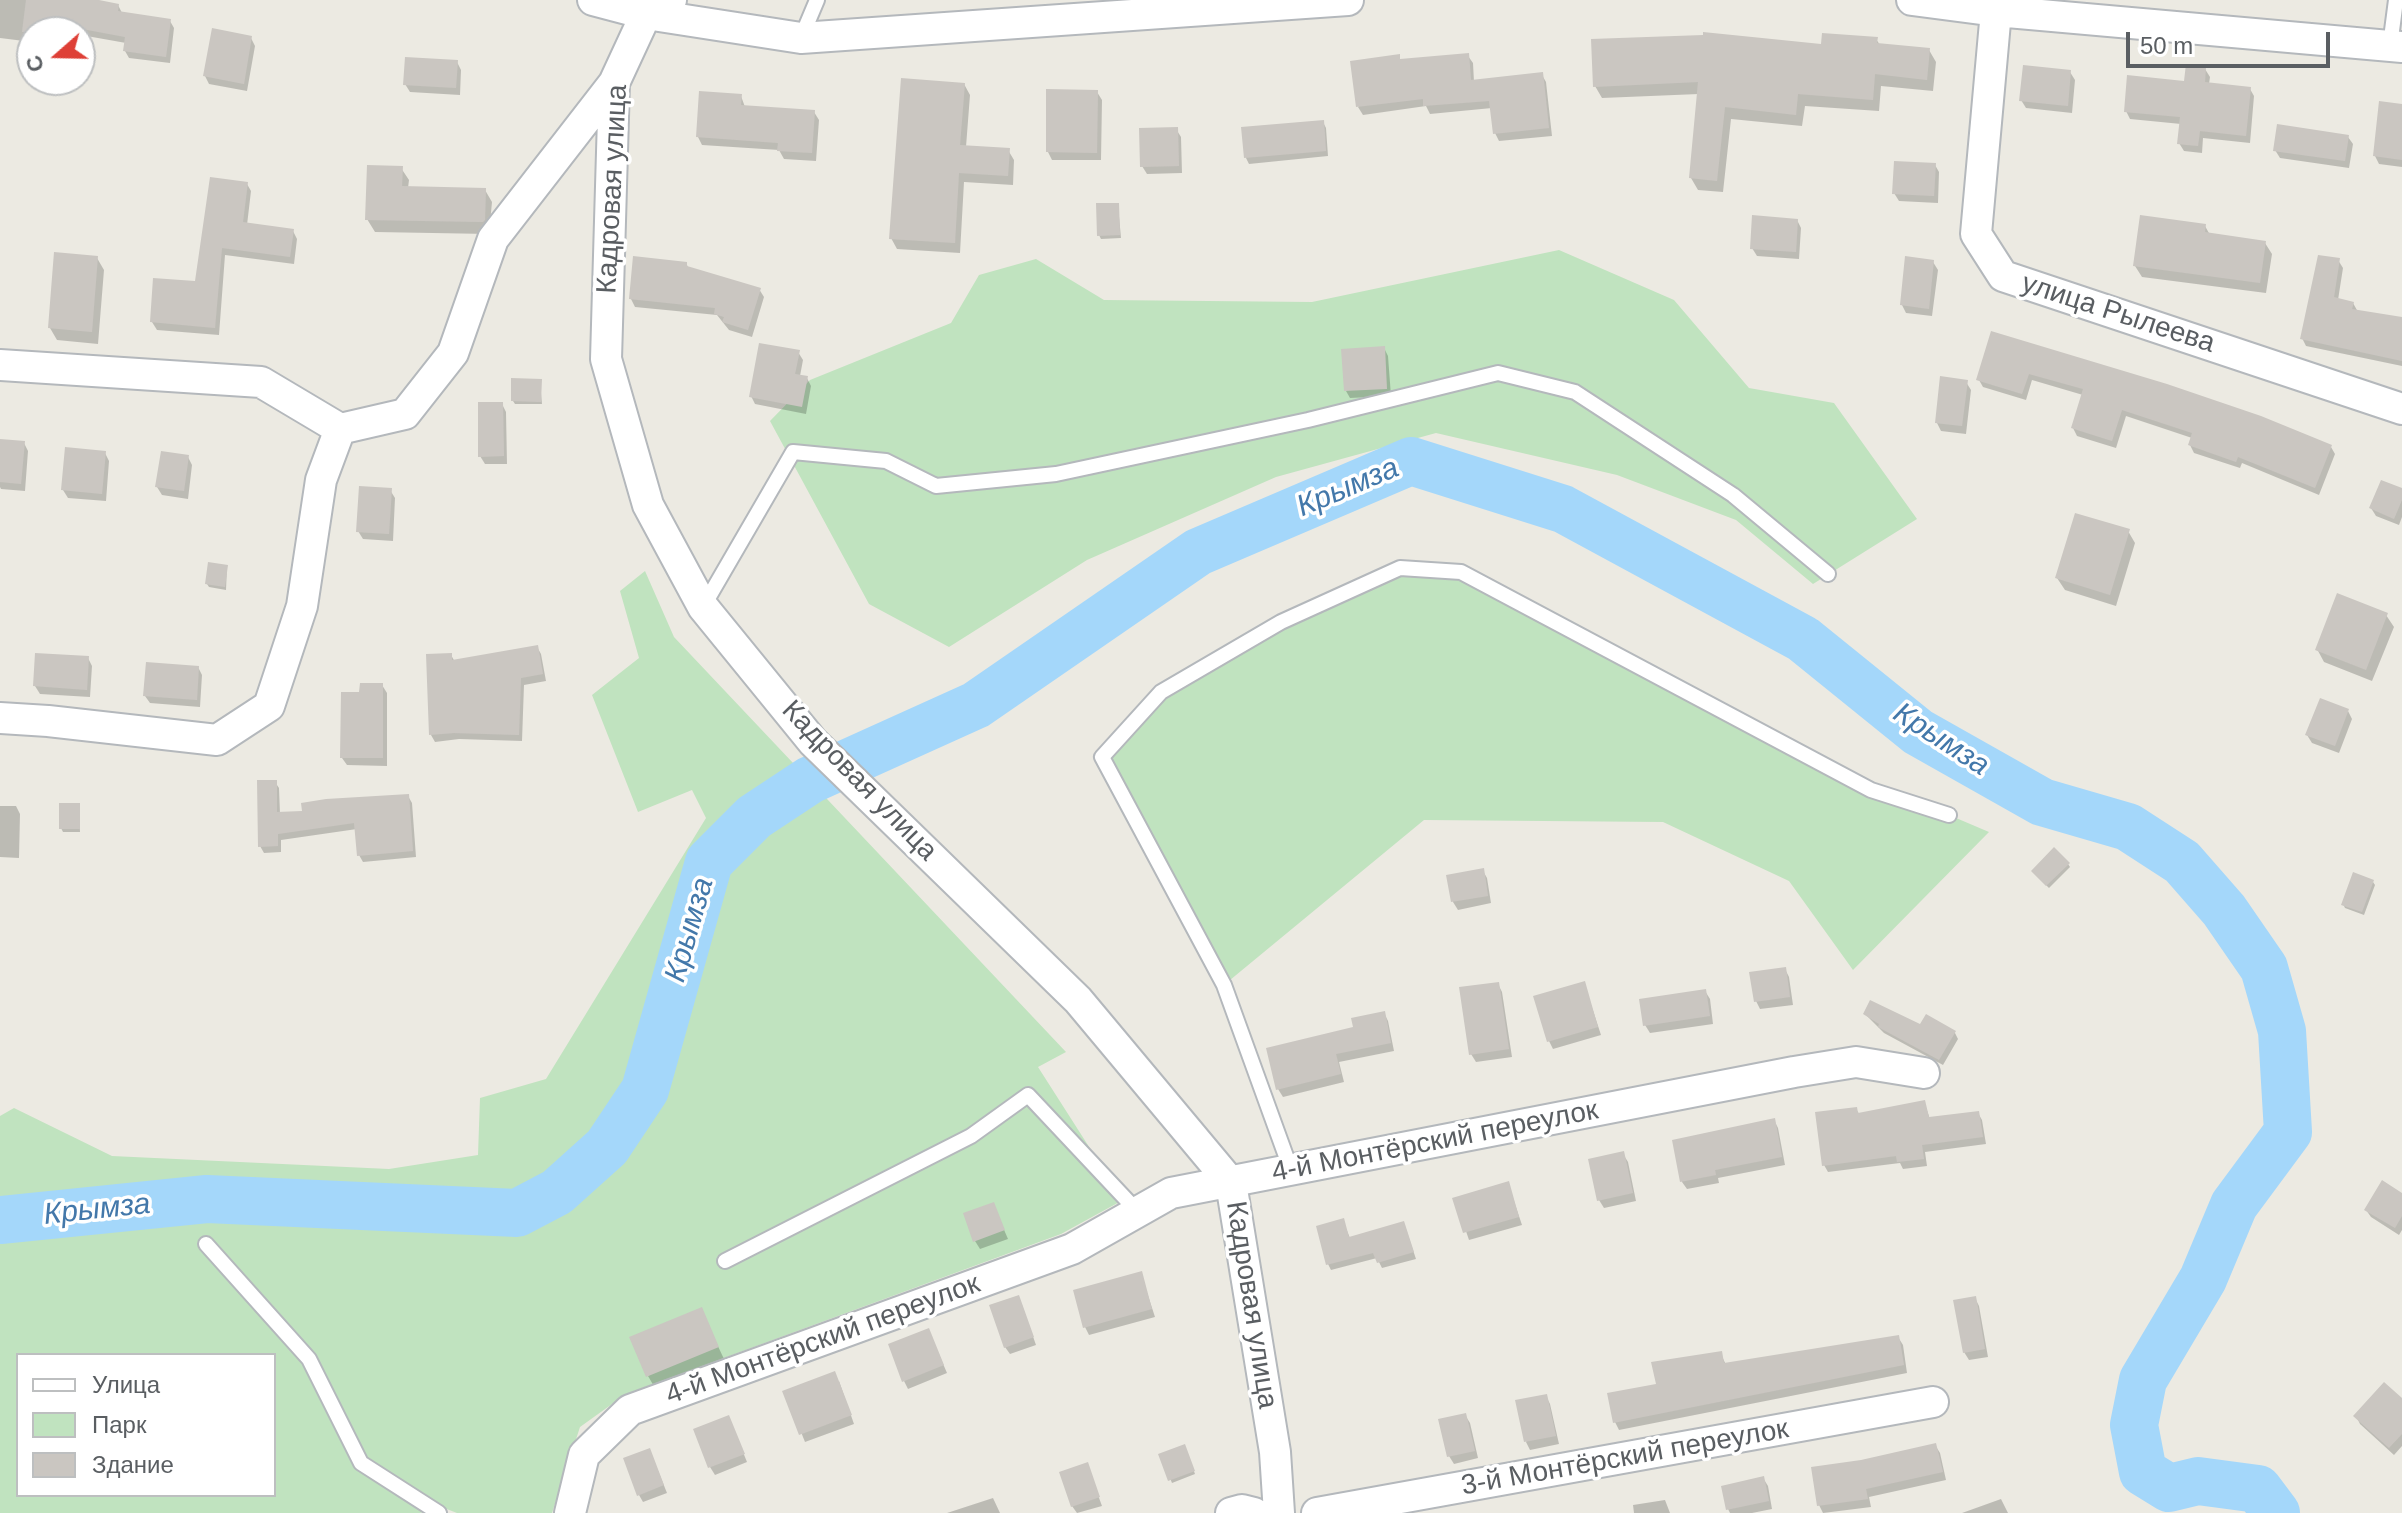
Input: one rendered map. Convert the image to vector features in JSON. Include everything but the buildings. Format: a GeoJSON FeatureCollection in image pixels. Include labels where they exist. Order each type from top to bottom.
{"type":"FeatureCollection","features":[{"type":"Feature","properties":{"kind":"street"},"geometry":{"type":"LineString","coordinates":[[593,0],[658,7],[801,38],[1348,0]]}},
{"type":"Feature","properties":{"kind":"street"},"geometry":{"type":"LineString","coordinates":[[1920,0],[1996,11],[2396,46]]}},
{"type":"Feature","properties":{"kind":"street","name":"Кадровая улица"},"geometry":{"type":"LineString","coordinates":[[658,7],[614,83],[606,359],[648,505],[703,607],[813,742],[1078,1000],[1231,1183],[1275,1452],[1279,1513]]}},
{"type":"Feature","properties":{"kind":"street","name":"улица Рылеева"},"geometry":{"type":"LineString","coordinates":[[1996,11],[1976,234],[2003,276],[2402,409]]}},
{"type":"Feature","properties":{"kind":"street"},"geometry":{"type":"LineString","coordinates":[[0,365],[261,382],[340,429],[405,414],[453,353],[493,239],[614,83]]}},
{"type":"Feature","properties":{"kind":"street"},"geometry":{"type":"LineString","coordinates":[[0,718],[217,740],[269,706],[302,606],[321,480],[340,429]]}},
{"type":"Feature","properties":{"kind":"street","name":"4-й Монтёрский переулок"},"geometry":{"type":"LineString","coordinates":[[570,1513],[584,1455],[630,1410],[1072,1249],[1171,1193],[1856,1062],[1924,1073]]}},
{"type":"Feature","properties":{"kind":"street","name":"3-й Монтёрский переулок"},"geometry":{"type":"LineString","coordinates":[[1317,1513],[1933,1402]]}},
{"type":"Feature","properties":{"kind":"street"},"geometry":{"type":"LineString","coordinates":[[1231,1513],[1242,1510],[1254,1513]]}},
{"type":"Feature","properties":{"kind":"lane"},"geometry":{"type":"LineString","coordinates":[[801,38],[817,0]]}},
{"type":"Feature","properties":{"kind":"lane"},"geometry":{"type":"LineString","coordinates":[[2396,0],[2396,46]]}},
{"type":"Feature","properties":{"kind":"lane"},"geometry":{"type":"LineString","coordinates":[[703,607],[793,452],[886,461],[936,486],[1056,474],[1308,420],[1498,373],[1575,392],[1733,495],[1828,574]]}},
{"type":"Feature","properties":{"kind":"lane"},"geometry":{"type":"LineString","coordinates":[[1291,1170],[1224,985],[1102,757],[1161,692],[1281,622],[1400,568],[1461,572],[1871,790],[1949,815]]}},
{"type":"Feature","properties":{"kind":"lane"},"geometry":{"type":"LineString","coordinates":[[725,1261],[971,1136],[1028,1095],[1138,1212]]}},
{"type":"Feature","properties":{"kind":"lane"},"geometry":{"type":"LineString","coordinates":[[206,1244],[309,1359],[361,1463],[439,1513]]}},
{"type":"Feature","properties":{"kind":"green space"},"geometry":{"type":"Polygon","coordinates":[[[1559,250],[1674,300],[1749,388],[1834,403],[1917,519],[1813,584],[1736,520],[1617,475],[1436,433],[1276,477],[1087,560],[949,647],[869,604],[770,421],[810,380],[951,323],[979,275],[1036,259],[1104,300],[1312,302],[1559,250]]]}},
{"type":"Feature","properties":{"kind":"green space"},"geometry":{"type":"Polygon","coordinates":[[[1400,568],[1461,572],[1871,790],[1949,815],[1989,832],[1853,970],[1789,881],[1663,822],[1424,820],[1224,985],[1102,757],[1161,692],[1400,568]]]}},
{"type":"Feature","properties":{"kind":"green space"},"geometry":{"type":"Polygon","coordinates":[[[645,571],[674,637],[1066,1052],[1038,1067],[1123,1200],[1061,1234],[626,1394],[580,1427],[552,1513],[457,1513],[439,1506],[420,1513],[0,1513],[0,1116],[14,1108],[112,1156],[389,1169],[478,1155],[480,1098],[546,1079],[706,818],[692,790],[638,812],[592,695],[639,658],[620,591],[645,571]]]}},
{"type":"Feature","properties":{"kind":"waterway","name":"Крымза"},"geometry":{"type":"LineString","coordinates":[[0,1220],[207,1199],[517,1213],[557,1192],[607,1147],[645,1090],[709,862],[754,817],[810,780],[976,705],[1198,552],[1411,461],[1563,509],[1803,639],[1918,732],[2042,802],[2128,827],[2182,862],[2224,910],[2264,968],[2282,1031],[2288,1132],[2234,1205],[2203,1279],[2143,1380],[2134,1425],[2143,1472],[2169,1488],[2198,1481],[2258,1489],[2276,1513]]}}]}
